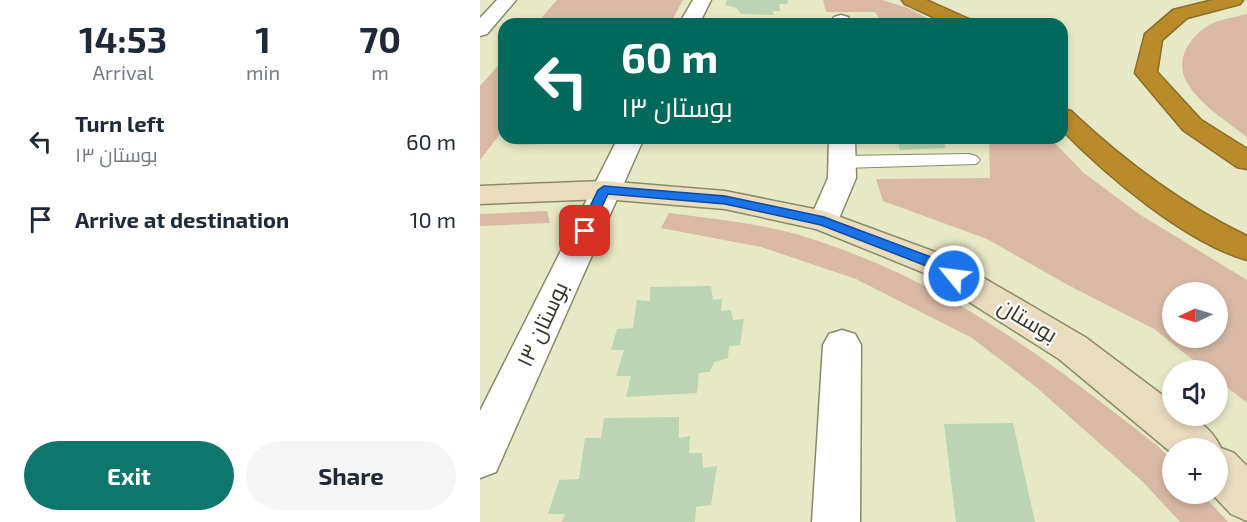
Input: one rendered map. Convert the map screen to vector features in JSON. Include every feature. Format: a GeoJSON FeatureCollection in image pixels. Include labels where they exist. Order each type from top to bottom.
{"type":"FeatureCollection","features":[{"type":"Feature","properties":{"kind":"highway"},"geometry":{"type":"LineString","coordinates":[[911,0],[951,18]]}},
{"type":"Feature","properties":{"kind":"highway"},"geometry":{"type":"LineString","coordinates":[[1234,0],[1180,14],[1152,38],[1146,73],[1192,125],[1247,161]]}},
{"type":"Feature","properties":{"kind":"highway"},"geometry":{"type":"LineString","coordinates":[[1068,122],[1098,153],[1126,175],[1165,202],[1247,249]]}},
{"type":"Feature","properties":{"kind":"street"},"geometry":{"type":"LineString","coordinates":[[480,30],[507,0]]}},
{"type":"Feature","properties":{"kind":"street"},"geometry":{"type":"LineString","coordinates":[[692,18],[702,0]]}},
{"type":"Feature","properties":{"kind":"street","name":"بوستان ۱۳"},"geometry":{"type":"LineString","coordinates":[[480,457],[604,190],[628,144]]}},
{"type":"Feature","properties":{"kind":"street"},"geometry":{"type":"LineString","coordinates":[[824,221],[842,178],[842,150]]}},
{"type":"Feature","properties":{"kind":"street","name":"بوستان"},"geometry":{"type":"LineString","coordinates":[[480,195],[604,190],[725,200],[824,221],[934,264],[1072,348],[1186,438]]}},
{"type":"Feature","properties":{"kind":"street"},"geometry":{"type":"LineString","coordinates":[[836,522],[842,345]]}},
{"type":"Feature","properties":{"kind":"street"},"geometry":{"type":"LineString","coordinates":[[1228,478],[1247,498]]}},
{"type":"Feature","properties":{"kind":"lane"},"geometry":{"type":"LineString","coordinates":[[842,150],[969,160]]}},
{"type":"Feature","properties":{"kind":"shaded area"},"geometry":{"type":"Polygon","coordinates":[[[557,0],[683,0],[673,18],[541,18],[557,0]]]}},
{"type":"Feature","properties":{"kind":"shaded area"},"geometry":{"type":"Polygon","coordinates":[[[823,0],[882,0],[908,8],[927,18],[879,18],[875,12],[826,12],[823,0]]]}},
{"type":"Feature","properties":{"kind":"shaded area"},"geometry":{"type":"Polygon","coordinates":[[[1247,14],[1247,137],[1213,112],[1198,97],[1186,81],[1182,64],[1187,48],[1204,28],[1219,21],[1247,14]]]}},
{"type":"Feature","properties":{"kind":"shaded area"},"geometry":{"type":"Polygon","coordinates":[[[498,66],[498,137],[480,160],[480,86],[498,66]]]}},
{"type":"Feature","properties":{"kind":"shaded area"},"geometry":{"type":"Polygon","coordinates":[[[989,144],[1056,144],[1084,173],[1139,214],[1247,280],[1247,403],[1228,388],[1228,360],[1193,360],[1178,348],[1228,348],[1228,282],[1162,282],[1162,335],[987,239],[883,201],[876,179],[990,178],[989,144]]]}},
{"type":"Feature","properties":{"kind":"shaded area"},"geometry":{"type":"Polygon","coordinates":[[[547,211],[550,223],[480,226],[480,214],[547,211]]]}},
{"type":"Feature","properties":{"kind":"shaded area"},"geometry":{"type":"Polygon","coordinates":[[[669,213],[792,233],[859,256],[951,300],[1035,354],[1159,447],[1162,450],[1162,503],[1143,482],[1036,387],[972,338],[856,279],[761,247],[661,228],[669,213]]]}},
{"type":"Feature","properties":{"kind":"shaded area"},"geometry":{"type":"Polygon","coordinates":[[[1163,504],[1211,504],[1228,522],[1180,522],[1163,504]]]}},
{"type":"Feature","properties":{"kind":"building"},"geometry":{"type":"Polygon","coordinates":[[[727,0],[788,0],[787,4],[779,4],[780,11],[773,11],[774,15],[741,14],[736,8],[725,5],[727,0]]]}},
{"type":"Feature","properties":{"kind":"building"},"geometry":{"type":"Polygon","coordinates":[[[899,144],[944,144],[946,148],[900,150],[899,144]]]}},
{"type":"Feature","properties":{"kind":"building"},"geometry":{"type":"Polygon","coordinates":[[[711,286],[713,300],[722,299],[721,311],[731,310],[733,320],[744,319],[740,345],[729,346],[728,358],[714,362],[710,372],[699,373],[697,393],[626,397],[631,376],[616,376],[624,350],[611,350],[617,329],[633,328],[637,300],[650,301],[650,287],[711,286]]]}},
{"type":"Feature","properties":{"kind":"building"},"geometry":{"type":"Polygon","coordinates":[[[679,417],[679,438],[690,436],[689,453],[702,453],[703,468],[717,466],[711,505],[696,507],[695,522],[562,522],[565,514],[548,514],[559,480],[579,479],[585,438],[601,438],[604,418],[679,417]]]}},
{"type":"Feature","properties":{"kind":"building"},"geometry":{"type":"Polygon","coordinates":[[[1013,423],[1035,522],[956,522],[944,424],[1013,423]]]}},
{"type":"Feature","properties":{"kind":"route"},"geometry":{"type":"LineString","coordinates":[[585,231],[604,190],[725,200],[824,221],[934,264],[954,276]]}}]}
